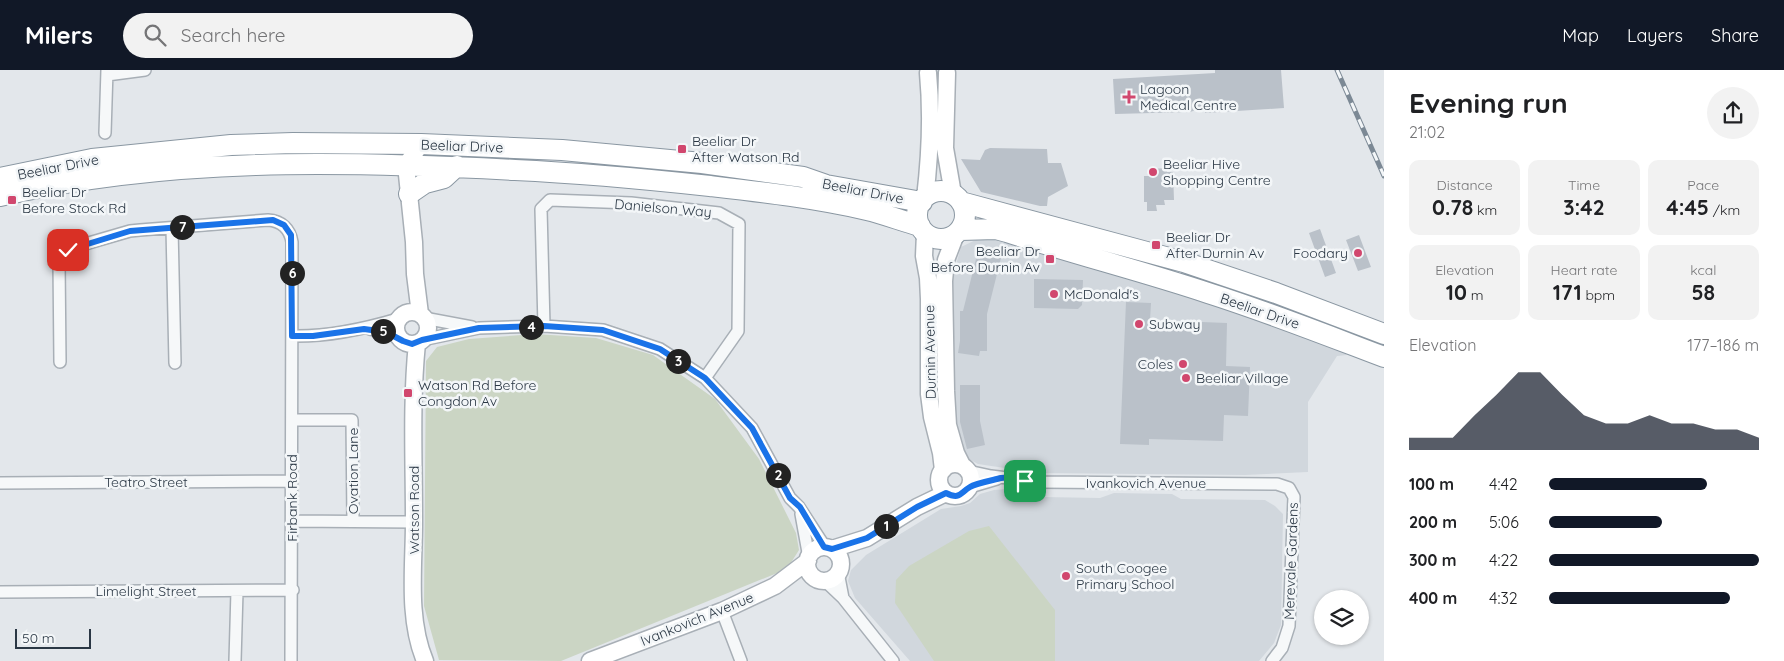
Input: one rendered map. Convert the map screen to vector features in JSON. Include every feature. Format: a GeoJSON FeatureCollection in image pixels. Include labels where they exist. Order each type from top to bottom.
{"type":"FeatureCollection","features":[{"type":"Feature","properties":{"kind":"highway","name":"Beeliar Drive"},"geometry":{"type":"LineString","coordinates":[[0,178],[92,160],[193,148],[273,143],[421,144],[562,150],[702,162],[803,177],[826,185],[923,200]]}},
{"type":"Feature","properties":{"kind":"highway","name":"Beeliar Drive"},"geometry":{"type":"LineString","coordinates":[[0,196],[95,177],[190,169],[277,165],[457,166],[619,176],[776,194],[869,210],[923,230]]}},
{"type":"Feature","properties":{"kind":"highway"},"geometry":{"type":"LineString","coordinates":[[409,194],[425,183],[444,178],[457,166]]}},
{"type":"Feature","properties":{"kind":"highway"},"geometry":{"type":"LineString","coordinates":[[938,192],[957,198],[965,213],[963,225],[958,232],[950,237],[940,239],[923,230],[917,214],[923,200],[938,192]]}},
{"type":"Feature","properties":{"kind":"highway","name":"Beeliar Drive"},"geometry":{"type":"LineString","coordinates":[[957,198],[1184,262],[1276,293],[1384,334]]}},
{"type":"Feature","properties":{"kind":"highway","name":"Beeliar Drive"},"geometry":{"type":"LineString","coordinates":[[958,232],[996,229],[1007,232],[1273,314],[1384,357]]}},
{"type":"Feature","properties":{"kind":"street"},"geometry":{"type":"LineString","coordinates":[[106,133],[106,73],[145,70]]}},
{"type":"Feature","properties":{"kind":"street"},"geometry":{"type":"LineString","coordinates":[[923,200],[929,164],[931,124],[926,71],[937,76],[949,72],[945,148],[947,164],[957,198]]}},
{"type":"Feature","properties":{"kind":"street"},"geometry":{"type":"LineString","coordinates":[[386,144],[406,165],[414,242],[412,316],[395,329],[410,341]]}},
{"type":"Feature","properties":{"kind":"street"},"geometry":{"type":"LineString","coordinates":[[406,165],[421,144]]}},
{"type":"Feature","properties":{"kind":"street","name":"Danielson Way"},"geometry":{"type":"LineString","coordinates":[[544,326],[541,209],[550,200],[631,204],[719,213],[739,224],[738,331],[705,378]]}},
{"type":"Feature","properties":{"kind":"street","name":"Firbank Road"},"geometry":{"type":"LineString","coordinates":[[60,362],[58,272],[61,256],[68,250],[130,231],[268,220],[284,225],[291,235],[292,242],[293,590],[291,661]]}},
{"type":"Feature","properties":{"kind":"street"},"geometry":{"type":"LineString","coordinates":[[172,228],[175,363]]}},
{"type":"Feature","properties":{"kind":"street","name":"Durnin Avenue"},"geometry":{"type":"LineString","coordinates":[[923,230],[929,299],[929,394],[932,417],[941,453],[943,481]]}},
{"type":"Feature","properties":{"kind":"street","name":"Durnin Avenue"},"geometry":{"type":"LineString","coordinates":[[958,232],[946,260],[944,280],[946,391],[948,425],[956,453],[965,468]]}},
{"type":"Feature","properties":{"kind":"street"},"geometry":{"type":"LineString","coordinates":[[410,341],[425,337],[428,327],[412,316]]}},
{"type":"Feature","properties":{"kind":"street"},"geometry":{"type":"LineString","coordinates":[[292,336],[313,336],[364,329],[412,316],[479,328]]}},
{"type":"Feature","properties":{"kind":"street"},"geometry":{"type":"LineString","coordinates":[[364,329],[386,332],[410,341],[479,328],[544,326],[603,330],[660,349],[705,378],[752,428],[790,498],[800,507],[828,548],[839,556],[843,598]]}},
{"type":"Feature","properties":{"kind":"street","name":"Watson Road"},"geometry":{"type":"LineString","coordinates":[[410,341],[414,373],[414,609],[420,656]]}},
{"type":"Feature","properties":{"kind":"street","name":"Ovation Lane"},"geometry":{"type":"LineString","coordinates":[[292,420],[352,420],[353,522]]}},
{"type":"Feature","properties":{"kind":"street"},"geometry":{"type":"LineString","coordinates":[[821,580],[830,580],[867,538],[917,507],[943,481],[951,465],[965,468],[971,479],[970,487],[963,494],[954,496],[943,481]]}},
{"type":"Feature","properties":{"kind":"street","name":"Ivankovich Avenue"},"geometry":{"type":"LineString","coordinates":[[965,468],[1004,478],[1041,482],[1278,484],[1289,488]]}},
{"type":"Feature","properties":{"kind":"street","name":"Ivankovich Avenue"},"geometry":{"type":"LineString","coordinates":[[970,487],[1004,478]]}},
{"type":"Feature","properties":{"kind":"street","name":"Teatro Street"},"geometry":{"type":"LineString","coordinates":[[0,483],[292,481]]}},
{"type":"Feature","properties":{"kind":"street","name":"Merevale Gardens"},"geometry":{"type":"LineString","coordinates":[[1272,661],[1282,648],[1289,626],[1294,497],[1289,488]]}},
{"type":"Feature","properties":{"kind":"street"},"geometry":{"type":"LineString","coordinates":[[800,507],[809,572],[843,598],[893,661]]}},
{"type":"Feature","properties":{"kind":"street"},"geometry":{"type":"LineString","coordinates":[[292,521],[414,522]]}},
{"type":"Feature","properties":{"kind":"street"},"geometry":{"type":"LineString","coordinates":[[808,559],[815,550],[867,538]]}},
{"type":"Feature","properties":{"kind":"street","name":"Ivankovich Avenue"},"geometry":{"type":"LineString","coordinates":[[590,661],[722,611],[774,586],[808,559]]}},
{"type":"Feature","properties":{"kind":"street","name":"Ivankovich Avenue"},"geometry":{"type":"LineString","coordinates":[[774,586],[821,580]]}},
{"type":"Feature","properties":{"kind":"street"},"geometry":{"type":"LineString","coordinates":[[235,661],[237,590]]}},
{"type":"Feature","properties":{"kind":"street","name":"Limelight Street"},"geometry":{"type":"LineString","coordinates":[[0,592],[293,590]]}},
{"type":"Feature","properties":{"kind":"street"},"geometry":{"type":"LineString","coordinates":[[722,611],[741,661]]}},
{"type":"Feature","properties":{"kind":"shaded area"},"geometry":{"type":"Polygon","coordinates":[[[982,237],[996,238],[1039,253],[1086,266],[1094,264],[1335,345],[1347,355],[1337,356],[1308,402],[1308,472],[1245,475],[1037,473],[978,464],[965,457],[957,436],[951,389],[952,279],[961,247],[982,237]]]}},
{"type":"Feature","properties":{"kind":"shaded area","name":"South Coogee Primary School"},"geometry":{"type":"Polygon","coordinates":[[[1006,489],[1043,497],[1100,498],[1114,493],[1172,494],[1181,499],[1265,500],[1283,514],[1281,625],[1274,643],[1259,661],[910,661],[855,598],[848,581],[851,570],[866,555],[941,509],[961,506],[970,503],[980,494],[1006,489]]]}},
{"type":"Feature","properties":{"kind":"green space"},"geometry":{"type":"Polygon","coordinates":[[[535,334],[596,338],[653,355],[715,399],[759,459],[796,533],[799,550],[787,569],[561,661],[439,660],[424,606],[426,361],[437,347],[469,339],[535,334]]]}},
{"type":"Feature","properties":{"kind":"green space"},"geometry":{"type":"Polygon","coordinates":[[[989,526],[1055,610],[1055,661],[934,661],[895,603],[896,580],[909,566],[969,531],[989,526]]]}},
{"type":"Feature","properties":{"kind":"building"},"geometry":{"type":"Polygon","coordinates":[[[1215,70],[1281,70],[1284,108],[1205,113],[1205,107],[1190,112],[1115,114],[1113,79],[1215,73],[1215,70]]]}},
{"type":"Feature","properties":{"kind":"building"},"geometry":{"type":"Polygon","coordinates":[[[990,148],[1047,149],[1048,163],[1061,163],[1068,186],[1048,197],[1047,206],[981,192],[961,159],[980,160],[985,150],[990,148]]]}},
{"type":"Feature","properties":{"kind":"building"},"geometry":{"type":"Polygon","coordinates":[[[1167,168],[1167,172],[1173,172],[1174,200],[1164,200],[1165,205],[1156,205],[1157,211],[1147,211],[1147,202],[1144,202],[1144,176],[1152,176],[1152,169],[1167,168]]]}},
{"type":"Feature","properties":{"kind":"building"},"geometry":{"type":"Polygon","coordinates":[[[1320,229],[1336,273],[1325,277],[1309,233],[1320,229]]]}},
{"type":"Feature","properties":{"kind":"building"},"geometry":{"type":"Polygon","coordinates":[[[1359,235],[1371,267],[1358,271],[1346,240],[1359,235]]]}},
{"type":"Feature","properties":{"kind":"building"},"geometry":{"type":"Polygon","coordinates":[[[990,252],[1002,254],[987,314],[987,351],[980,351],[979,356],[958,353],[960,311],[963,311],[976,259],[980,259],[981,253],[990,255],[990,252]]]}},
{"type":"Feature","properties":{"kind":"building"},"geometry":{"type":"Polygon","coordinates":[[[1034,279],[1083,280],[1082,305],[1078,309],[1034,308],[1034,279]]]}},
{"type":"Feature","properties":{"kind":"building","name":"Beeliar Village"},"geometry":{"type":"Polygon","coordinates":[[[1126,302],[1151,303],[1150,320],[1227,323],[1226,366],[1250,367],[1248,416],[1224,415],[1223,441],[1149,439],[1149,445],[1120,444],[1126,302]]]}},
{"type":"Feature","properties":{"kind":"building"},"geometry":{"type":"Polygon","coordinates":[[[960,385],[980,385],[980,421],[985,445],[967,449],[960,422],[960,385]]]}},
{"type":"Feature","properties":{"kind":"railway"},"geometry":{"type":"LineString","coordinates":[[1337,70],[1384,176]]}},
{"type":"Feature","properties":{"kind":"place","name":"Lagoon Medical Centre"},"geometry":{"type":"Point","coordinates":[1129,97]}},
{"type":"Feature","properties":{"kind":"place","name":"Beeliar Dr After Watson Rd"},"geometry":{"type":"Point","coordinates":[682,149]}},
{"type":"Feature","properties":{"kind":"place","name":"Beeliar Hive Shopping Centre"},"geometry":{"type":"Point","coordinates":[1153,172]}},
{"type":"Feature","properties":{"kind":"place","name":"Beeliar Dr Before Stock Rd"},"geometry":{"type":"Point","coordinates":[12,200]}},
{"type":"Feature","properties":{"kind":"place","name":"Beeliar Dr After Durnin Av"},"geometry":{"type":"Point","coordinates":[1156,245]}},
{"type":"Feature","properties":{"kind":"place","name":"Foodary"},"geometry":{"type":"Point","coordinates":[1358,253]}},
{"type":"Feature","properties":{"kind":"place","name":"Beeliar Dr Before Durnin Av"},"geometry":{"type":"Point","coordinates":[1050,259]}},
{"type":"Feature","properties":{"kind":"place","name":"McDonald's"},"geometry":{"type":"Point","coordinates":[1054,294]}},
{"type":"Feature","properties":{"kind":"place","name":"Subway"},"geometry":{"type":"Point","coordinates":[1139,324]}},
{"type":"Feature","properties":{"kind":"place","name":"Coles"},"geometry":{"type":"Point","coordinates":[1183,364]}},
{"type":"Feature","properties":{"kind":"place","name":"Beeliar Village"},"geometry":{"type":"Point","coordinates":[1186,378]}},
{"type":"Feature","properties":{"kind":"place","name":"Watson Rd Before Congdon Av"},"geometry":{"type":"Point","coordinates":[408,393]}},
{"type":"Feature","properties":{"kind":"place","name":"South Coogee Primary School"},"geometry":{"type":"Point","coordinates":[1066,576]}},
{"type":"Feature","properties":{"kind":"route"},"geometry":{"type":"LineString","coordinates":[[68,250],[130,231],[273,220],[284,225],[291,235],[292,336],[313,336],[364,329],[386,332],[412,344],[422,340],[479,328],[544,326],[603,330],[660,349],[705,378],[752,428],[790,498],[800,507],[824,547],[832,549],[867,538],[917,507],[946,493],[954,496],[963,494],[970,487],[1004,478],[1025,481]]}}]}
